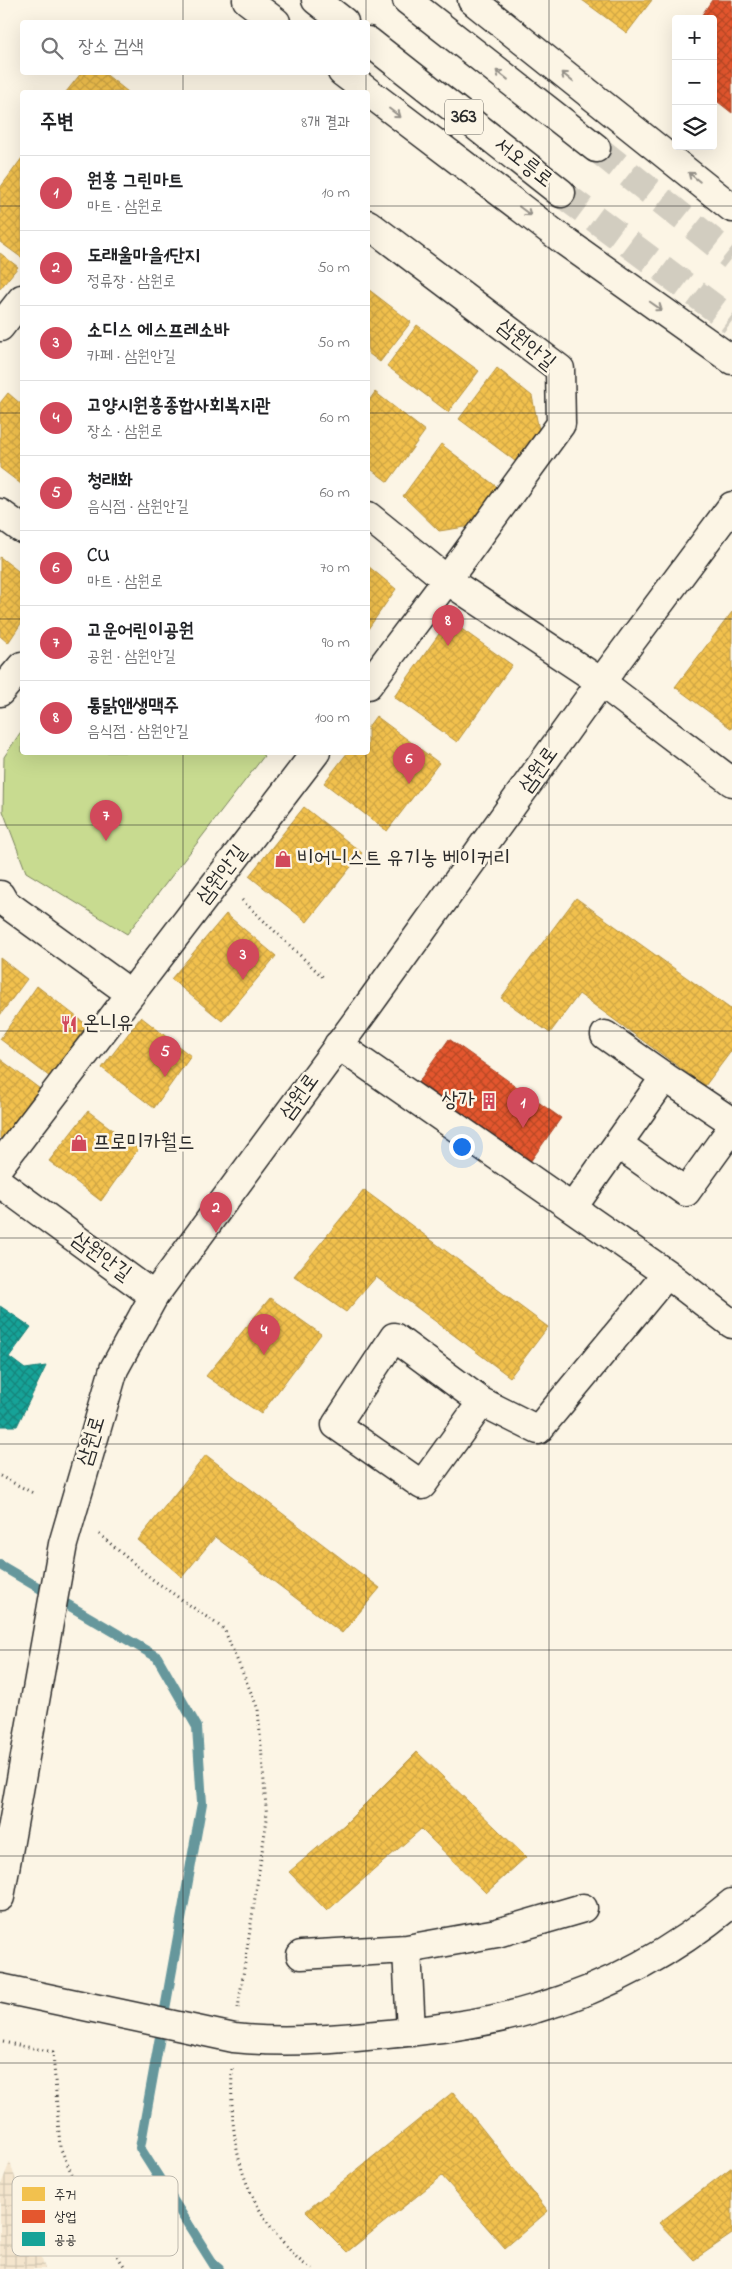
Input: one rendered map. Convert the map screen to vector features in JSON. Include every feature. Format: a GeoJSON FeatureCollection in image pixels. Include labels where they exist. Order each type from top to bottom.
{"type":"FeatureCollection","features":[{"type":"Feature","properties":{"kind":"main road"},"geometry":{"type":"LineString","coordinates":[[247,0],[273,20]]}},
{"type":"Feature","properties":{"kind":"main road"},"geometry":{"type":"LineString","coordinates":[[316,0],[341,20]]}},
{"type":"Feature","properties":{"kind":"main road","name":"363"},"geometry":{"type":"LineString","coordinates":[[407,0],[596,148]]}},
{"type":"Feature","properties":{"kind":"main road"},"geometry":{"type":"LineString","coordinates":[[472,0],[732,208]]}},
{"type":"Feature","properties":{"kind":"main road","name":"서오릉로"},"geometry":{"type":"LineString","coordinates":[[370,43],[561,193]]}},
{"type":"Feature","properties":{"kind":"main road"},"geometry":{"type":"LineString","coordinates":[[346,75],[366,90]]}},
{"type":"Feature","properties":{"kind":"main road"},"geometry":{"type":"LineString","coordinates":[[370,93],[563,240],[732,360]]}},
{"type":"Feature","properties":{"kind":"main road","name":"삼원안길"},"geometry":{"type":"LineString","coordinates":[[370,226],[560,368],[561,424],[370,682]]}},
{"type":"Feature","properties":{"kind":"main road"},"geometry":{"type":"LineString","coordinates":[[0,327],[20,302]]}},
{"type":"Feature","properties":{"kind":"main road","name":"삼원로"},"geometry":{"type":"LineString","coordinates":[[0,1896],[63,1544],[114,1369],[154,1296],[373,999],[601,682],[732,506]]}},
{"type":"Feature","properties":{"kind":"main road"},"geometry":{"type":"LineString","coordinates":[[0,513],[20,528]]}},
{"type":"Feature","properties":{"kind":"main road"},"geometry":{"type":"LineString","coordinates":[[370,518],[447,580],[601,682],[732,782]]}},
{"type":"Feature","properties":{"kind":"main road"},"geometry":{"type":"LineString","coordinates":[[0,692],[20,668]]}},
{"type":"Feature","properties":{"kind":"main road","name":"삼원안길"},"geometry":{"type":"LineString","coordinates":[[0,1165],[220,878],[312,755]]}},
{"type":"Feature","properties":{"kind":"main road"},"geometry":{"type":"LineString","coordinates":[[0,895],[4,902],[131,994]]}},
{"type":"Feature","properties":{"kind":"main road"},"geometry":{"type":"LineString","coordinates":[[605,1035],[732,1122]]}},
{"type":"Feature","properties":{"kind":"main road"},"geometry":{"type":"LineString","coordinates":[[338,1044],[668,1274],[727,1318],[732,1324]]}},
{"type":"Feature","properties":{"kind":"main road"},"geometry":{"type":"LineString","coordinates":[[573,1208],[665,1077]]}},
{"type":"Feature","properties":{"kind":"main road"},"geometry":{"type":"LineString","coordinates":[[618,1144],[686,1192],[732,1128]]}},
{"type":"Feature","properties":{"kind":"main road","name":"삼원안길"},"geometry":{"type":"LineString","coordinates":[[0,1183],[154,1296]]}},
{"type":"Feature","properties":{"kind":"main road"},"geometry":{"type":"LineString","coordinates":[[482,1402],[422,1485],[336,1425],[394,1337],[482,1402],[538,1430],[668,1274]]}},
{"type":"Feature","properties":{"kind":"main road"},"geometry":{"type":"LineString","coordinates":[[0,1988],[222,2035],[261,2041],[340,2039],[411,2032],[494,2019],[538,2008],[602,1984],[665,1952],[712,1920],[732,1903]]}},
{"type":"Feature","properties":{"kind":"main road"},"geometry":{"type":"LineString","coordinates":[[301,1955],[407,1949],[497,1933],[583,1908]]}},
{"type":"Feature","properties":{"kind":"main road"},"geometry":{"type":"LineString","coordinates":[[407,1949],[411,2032]]}},
{"type":"Feature","properties":{"kind":"path"},"geometry":{"type":"LineString","coordinates":[[220,878],[325,978]]}},
{"type":"Feature","properties":{"kind":"path"},"geometry":{"type":"LineString","coordinates":[[0,1476],[33,1493]]}},
{"type":"Feature","properties":{"kind":"path"},"geometry":{"type":"LineString","coordinates":[[99,1534],[152,1579],[224,1629],[258,1709],[267,1819],[222,2035],[235,2144],[246,2182],[264,2220],[302,2264],[312,2269]]}},
{"type":"Feature","properties":{"kind":"path"},"geometry":{"type":"LineString","coordinates":[[4,2042],[53,2052],[60,2147],[73,2176]]}},
{"type":"Feature","properties":{"kind":"path"},"geometry":{"type":"LineString","coordinates":[[117,2256],[126,2269]]}},
{"type":"Feature","properties":{"kind":"shaded area"},"geometry":{"type":"Polygon","coordinates":[[[10,2162],[15,2176],[12,2176],[12,2256],[41,2256],[45,2269],[0,2269],[0,2187],[10,2162]]]}},
{"type":"Feature","properties":{"kind":"green space"},"geometry":{"type":"Polygon","coordinates":[[[20,733],[20,755],[264,756],[127,934],[26,872],[3,811],[4,757],[20,733]]]}},
{"type":"Feature","properties":{"kind":"building: 주거"},"geometry":{"type":"Polygon","coordinates":[[[582,0],[652,0],[627,33],[582,0]]]}},
{"type":"Feature","properties":{"kind":"building: 주거"},"geometry":{"type":"Polygon","coordinates":[[[80,75],[107,75],[126,90],[68,90],[80,75]]]}},
{"type":"Feature","properties":{"kind":"building: 주거"},"geometry":{"type":"Polygon","coordinates":[[[20,161],[20,257],[0,242],[0,188],[20,161]]]}},
{"type":"Feature","properties":{"kind":"building: 주거"},"geometry":{"type":"Polygon","coordinates":[[[0,253],[18,267],[0,289],[0,253]]]}},
{"type":"Feature","properties":{"kind":"building: 주거"},"geometry":{"type":"Polygon","coordinates":[[[370,291],[411,322],[380,362],[370,354],[370,291]]]}},
{"type":"Feature","properties":{"kind":"building: 주거"},"geometry":{"type":"Polygon","coordinates":[[[417,325],[479,371],[448,412],[387,366],[417,325]]]}},
{"type":"Feature","properties":{"kind":"building: 주거"},"geometry":{"type":"Polygon","coordinates":[[[497,368],[532,396],[539,430],[515,461],[459,419],[497,368]]]}},
{"type":"Feature","properties":{"kind":"building: 주거"},"geometry":{"type":"Polygon","coordinates":[[[375,392],[425,431],[388,482],[370,468],[370,399],[375,392]]]}},
{"type":"Feature","properties":{"kind":"building: 주거"},"geometry":{"type":"Polygon","coordinates":[[[8,393],[20,403],[20,483],[0,468],[0,403],[8,393]]]}},
{"type":"Feature","properties":{"kind":"building: 주거"},"geometry":{"type":"Polygon","coordinates":[[[441,444],[501,490],[479,525],[439,531],[403,496],[441,444]]]}},
{"type":"Feature","properties":{"kind":"building: 주거"},"geometry":{"type":"Polygon","coordinates":[[[0,557],[20,572],[20,625],[8,643],[0,636],[0,557]]]}},
{"type":"Feature","properties":{"kind":"building: 주거"},"geometry":{"type":"Polygon","coordinates":[[[370,568],[396,589],[370,626],[370,568]]]}},
{"type":"Feature","properties":{"kind":"building: 주거"},"geometry":{"type":"Polygon","coordinates":[[[732,612],[732,729],[675,687],[732,612]]]}},
{"type":"Feature","properties":{"kind":"building: 주거"},"geometry":{"type":"Polygon","coordinates":[[[449,620],[512,665],[457,742],[394,697],[449,620]]]}},
{"type":"Feature","properties":{"kind":"building: 주거"},"geometry":{"type":"Polygon","coordinates":[[[376,716],[439,763],[387,831],[324,783],[346,755],[370,755],[370,724],[376,716]]]}},
{"type":"Feature","properties":{"kind":"building: 주거"},"geometry":{"type":"Polygon","coordinates":[[[304,807],[362,853],[307,922],[249,876],[304,807]]]}},
{"type":"Feature","properties":{"kind":"building: 주거"},"geometry":{"type":"Polygon","coordinates":[[[576,898],[732,1010],[732,1050],[705,1086],[579,994],[550,1033],[501,998],[576,898]]]}},
{"type":"Feature","properties":{"kind":"building: 주거"},"geometry":{"type":"Polygon","coordinates":[[[226,914],[276,956],[222,1021],[171,979],[226,914]]]}},
{"type":"Feature","properties":{"kind":"building: 주거"},"geometry":{"type":"Polygon","coordinates":[[[0,958],[27,979],[0,1015],[0,958]]]}},
{"type":"Feature","properties":{"kind":"building: 주거"},"geometry":{"type":"Polygon","coordinates":[[[37,986],[87,1025],[50,1077],[0,1039],[37,986]]]}},
{"type":"Feature","properties":{"kind":"building: 주거"},"geometry":{"type":"Polygon","coordinates":[[[141,1017],[191,1056],[154,1108],[102,1068],[141,1017]]]}},
{"type":"Feature","properties":{"kind":"building: 주거"},"geometry":{"type":"Polygon","coordinates":[[[0,1059],[40,1089],[2,1140],[0,1138],[0,1059]]]}},
{"type":"Feature","properties":{"kind":"building: 주거"},"geometry":{"type":"Polygon","coordinates":[[[88,1111],[138,1149],[101,1201],[49,1161],[88,1111]]]}},
{"type":"Feature","properties":{"kind":"building: 주거"},"geometry":{"type":"Polygon","coordinates":[[[364,1190],[548,1327],[510,1377],[376,1277],[346,1312],[294,1276],[364,1190]]]}},
{"type":"Feature","properties":{"kind":"building: 주거"},"geometry":{"type":"Polygon","coordinates":[[[270,1298],[321,1334],[261,1414],[206,1376],[270,1298]]]}},
{"type":"Feature","properties":{"kind":"building: 주거"},"geometry":{"type":"Polygon","coordinates":[[[206,1455],[380,1588],[342,1633],[215,1537],[182,1577],[138,1540],[206,1455]]]}},
{"type":"Feature","properties":{"kind":"building: 주거"},"geometry":{"type":"Polygon","coordinates":[[[417,1752],[526,1857],[486,1893],[421,1829],[327,1911],[289,1872],[344,1825],[417,1752]]]}},
{"type":"Feature","properties":{"kind":"building: 주거"},"geometry":{"type":"Polygon","coordinates":[[[453,2092],[548,2211],[505,2248],[442,2176],[347,2252],[306,2211],[453,2092]]]}},
{"type":"Feature","properties":{"kind":"building: 주거"},"geometry":{"type":"Polygon","coordinates":[[[732,2167],[732,2234],[694,2260],[659,2223],[732,2167]]]}},
{"type":"Feature","properties":{"kind":"building: 상업"},"geometry":{"type":"Polygon","coordinates":[[[712,0],[732,0],[732,113],[717,101],[717,15],[702,15],[712,0]]]}},
{"type":"Feature","properties":{"kind":"building: 상업","name":"상가"},"geometry":{"type":"Polygon","coordinates":[[[449,1039],[561,1118],[530,1162],[417,1084],[449,1039]]]}},
{"type":"Feature","properties":{"kind":"building: 공공"},"geometry":{"type":"Polygon","coordinates":[[[0,1306],[31,1327],[9,1357],[25,1369],[46,1366],[17,1426],[0,1426],[0,1306]]]}},
{"type":"Feature","properties":{"kind":"waterway"},"geometry":{"type":"LineString","coordinates":[[0,1565],[157,1657],[197,1727],[202,1803],[140,2148],[158,2176]]}},
{"type":"Feature","properties":{"kind":"waterway"},"geometry":{"type":"LineString","coordinates":[[178,2208],[214,2265],[219,2269]]}},
{"type":"Feature","properties":{"kind":"tunnel"},"geometry":{"type":"LineString","coordinates":[[596,148],[732,257]]}},
{"type":"Feature","properties":{"kind":"tunnel"},"geometry":{"type":"LineString","coordinates":[[561,193],[732,321]]}},
{"type":"Feature","properties":{"kind":"place","name":"통닭앤생맥주"},"geometry":{"type":"Point","coordinates":[448,646]}},
{"type":"Feature","properties":{"kind":"place","name":"CU"},"geometry":{"type":"Point","coordinates":[409,784]}},
{"type":"Feature","properties":{"kind":"place","name":"고운어린이공원"},"geometry":{"type":"Point","coordinates":[106,841]}},
{"type":"Feature","properties":{"kind":"place","name":"비어니스트 유기농 베이커리"},"geometry":{"type":"Point","coordinates":[283,859]}},
{"type":"Feature","properties":{"kind":"place","name":"소디스 에스프레소바"},"geometry":{"type":"Point","coordinates":[243,980]}},
{"type":"Feature","properties":{"kind":"place","name":"온니유"},"geometry":{"type":"Point","coordinates":[69,1024]}},
{"type":"Feature","properties":{"kind":"place","name":"청래화"},"geometry":{"type":"Point","coordinates":[165,1077]}},
{"type":"Feature","properties":{"kind":"place","name":"상가"},"geometry":{"type":"Point","coordinates":[489,1101]}},
{"type":"Feature","properties":{"kind":"place","name":"원흥 그린마트"},"geometry":{"type":"Point","coordinates":[523,1128]}},
{"type":"Feature","properties":{"kind":"place","name":"프로미카월드"},"geometry":{"type":"Point","coordinates":[79,1143]}},
{"type":"Feature","properties":{"kind":"place","name":"도래울마을1단지"},"geometry":{"type":"Point","coordinates":[216,1233]}},
{"type":"Feature","properties":{"kind":"place","name":"고양시원흥종합사회복지관"},"geometry":{"type":"Point","coordinates":[264,1355]}}]}
